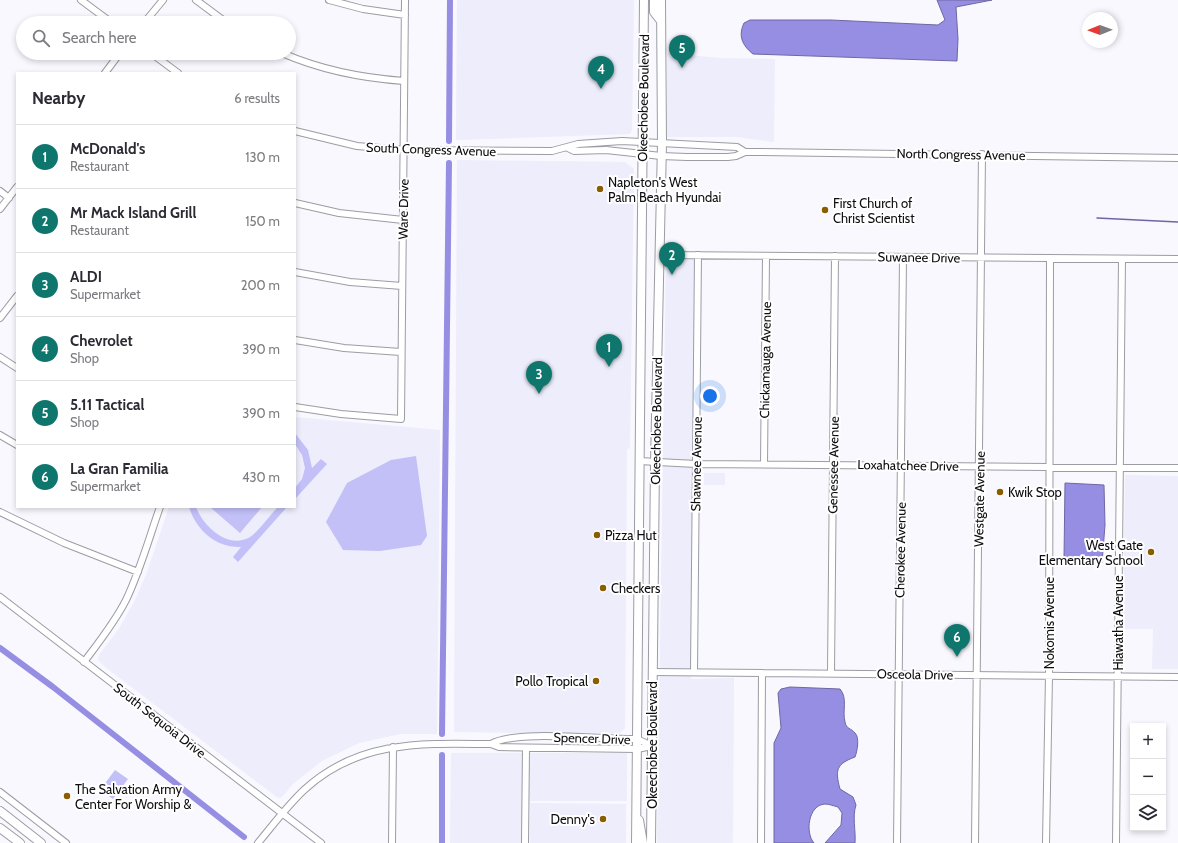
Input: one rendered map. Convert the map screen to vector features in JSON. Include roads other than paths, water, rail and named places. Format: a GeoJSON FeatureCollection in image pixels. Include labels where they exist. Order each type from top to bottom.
{"type":"FeatureCollection","features":[{"type":"Feature","properties":{"kind":"main road","name":"Okeechobee Boulevard"},"geometry":{"type":"LineString","coordinates":[[636,843],[644,0]]}},
{"type":"Feature","properties":{"kind":"main road"},"geometry":{"type":"LineString","coordinates":[[654,0],[654,12],[661,21]]}},
{"type":"Feature","properties":{"kind":"main road","name":"Okeechobee Boulevard"},"geometry":{"type":"LineString","coordinates":[[651,843],[655,463],[662,143],[661,0]]}},
{"type":"Feature","properties":{"kind":"main road"},"geometry":{"type":"LineString","coordinates":[[636,808],[643,835],[643,843]]}},
{"type":"Feature","properties":{"kind":"main road"},"geometry":{"type":"LineString","coordinates":[[0,811],[41,843]]}},
{"type":"Feature","properties":{"kind":"main road"},"geometry":{"type":"LineString","coordinates":[[0,828],[20,843]]}},
{"type":"Feature","properties":{"kind":"street"},"geometry":{"type":"LineString","coordinates":[[81,0],[103,16]]}},
{"type":"Feature","properties":{"kind":"street"},"geometry":{"type":"LineString","coordinates":[[150,16],[163,0]]}},
{"type":"Feature","properties":{"kind":"street"},"geometry":{"type":"LineString","coordinates":[[196,0],[218,16]]}},
{"type":"Feature","properties":{"kind":"street"},"geometry":{"type":"LineString","coordinates":[[329,0],[363,9],[405,15]]}},
{"type":"Feature","properties":{"kind":"street","name":"Ware Drive"},"geometry":{"type":"LineString","coordinates":[[296,407],[341,414],[401,419],[405,0]]}},
{"type":"Feature","properties":{"kind":"street"},"geometry":{"type":"LineString","coordinates":[[296,58],[331,70],[373,78],[404,81]]}},
{"type":"Feature","properties":{"kind":"street"},"geometry":{"type":"LineString","coordinates":[[106,72],[115,60]]}},
{"type":"Feature","properties":{"kind":"street"},"geometry":{"type":"LineString","coordinates":[[160,60],[177,72]]}},
{"type":"Feature","properties":{"kind":"street","name":"South Congress Avenue"},"geometry":{"type":"LineString","coordinates":[[296,131],[357,146],[404,150],[532,151],[568,148],[578,144],[642,141]]}},
{"type":"Feature","properties":{"kind":"street","name":"North Congress Avenue"},"geometry":{"type":"LineString","coordinates":[[642,141],[736,147],[745,152]]}},
{"type":"Feature","properties":{"kind":"street","name":"South Congress Avenue"},"geometry":{"type":"LineString","coordinates":[[568,148],[574,151],[606,150],[643,154]]}},
{"type":"Feature","properties":{"kind":"street","name":"North Congress Avenue"},"geometry":{"type":"LineString","coordinates":[[643,154],[661,156],[728,157],[736,156],[745,152],[982,154],[1178,158]]}},
{"type":"Feature","properties":{"kind":"street","name":"Westgate Avenue"},"geometry":{"type":"LineString","coordinates":[[975,843],[982,154]]}},
{"type":"Feature","properties":{"kind":"street"},"geometry":{"type":"LineString","coordinates":[[0,209],[16,188]]}},
{"type":"Feature","properties":{"kind":"street"},"geometry":{"type":"LineString","coordinates":[[0,192],[9,198]]}},
{"type":"Feature","properties":{"kind":"street"},"geometry":{"type":"LineString","coordinates":[[296,203],[339,213],[403,220]]}},
{"type":"Feature","properties":{"kind":"street","name":"Suwanee Drive"},"geometry":{"type":"LineString","coordinates":[[659,255],[1178,259]]}},
{"type":"Feature","properties":{"kind":"street","name":"Shawnee Avenue"},"geometry":{"type":"LineString","coordinates":[[694,672],[698,255]]}},
{"type":"Feature","properties":{"kind":"street","name":"Chickamauga Avenue"},"geometry":{"type":"LineString","coordinates":[[764,464],[766,256]]}},
{"type":"Feature","properties":{"kind":"street","name":"Genessee Avenue"},"geometry":{"type":"LineString","coordinates":[[831,673],[835,256]]}},
{"type":"Feature","properties":{"kind":"street","name":"Cherokee Avenue"},"geometry":{"type":"LineString","coordinates":[[897,843],[903,257]]}},
{"type":"Feature","properties":{"kind":"street","name":"Nokomis Avenue"},"geometry":{"type":"LineString","coordinates":[[1046,843],[1049,675],[1050,258]]}},
{"type":"Feature","properties":{"kind":"street","name":"Hiawatha Avenue"},"geometry":{"type":"LineString","coordinates":[[1116,843],[1122,259]]}},
{"type":"Feature","properties":{"kind":"street"},"geometry":{"type":"LineString","coordinates":[[296,272],[350,282],[402,286]]}},
{"type":"Feature","properties":{"kind":"street"},"geometry":{"type":"LineString","coordinates":[[0,318],[16,297]]}},
{"type":"Feature","properties":{"kind":"street"},"geometry":{"type":"LineString","coordinates":[[296,340],[344,348],[402,352]]}},
{"type":"Feature","properties":{"kind":"street"},"geometry":{"type":"LineString","coordinates":[[0,357],[16,367]]}},
{"type":"Feature","properties":{"kind":"street"},"geometry":{"type":"LineString","coordinates":[[0,435],[16,444]]}},
{"type":"Feature","properties":{"kind":"street","name":"Loxahatchee Drive"},"geometry":{"type":"LineString","coordinates":[[639,461],[696,464],[1178,468]]}},
{"type":"Feature","properties":{"kind":"street"},"geometry":{"type":"LineString","coordinates":[[84,662],[117,616],[138,572],[158,508]]}},
{"type":"Feature","properties":{"kind":"street"},"geometry":{"type":"LineString","coordinates":[[0,512],[64,543],[138,572]]}},
{"type":"Feature","properties":{"kind":"street","name":"South Sequoia Drive"},"geometry":{"type":"LineString","coordinates":[[0,597],[321,843]]}},
{"type":"Feature","properties":{"kind":"street","name":"Osceola Drive"},"geometry":{"type":"LineString","coordinates":[[653,672],[1178,677]]}},
{"type":"Feature","properties":{"kind":"street"},"geometry":{"type":"LineString","coordinates":[[761,843],[762,673]]}},
{"type":"Feature","properties":{"kind":"street","name":"Spencer Drive"},"geometry":{"type":"LineString","coordinates":[[491,744],[499,740],[528,737],[637,739],[652,746]]}},
{"type":"Feature","properties":{"kind":"street"},"geometry":{"type":"LineString","coordinates":[[560,748],[568,744],[573,738]]}},
{"type":"Feature","properties":{"kind":"street","name":"Spencer Drive"},"geometry":{"type":"LineString","coordinates":[[258,843],[305,789],[331,770],[363,755],[393,746],[428,744],[491,744],[499,747],[526,748],[637,749],[652,746]]}},
{"type":"Feature","properties":{"kind":"street"},"geometry":{"type":"LineString","coordinates":[[392,843],[393,746]]}},
{"type":"Feature","properties":{"kind":"street"},"geometry":{"type":"LineString","coordinates":[[525,843],[526,748]]}},
{"type":"Feature","properties":{"kind":"street"},"geometry":{"type":"LineString","coordinates":[[0,792],[66,843]]}},
{"type":"Feature","properties":{"kind":"waterway"},"geometry":{"type":"LineString","coordinates":[[449,141],[450,0]]}},
{"type":"Feature","properties":{"kind":"waterway"},"geometry":{"type":"LineString","coordinates":[[442,734],[449,163]]}},
{"type":"Feature","properties":{"kind":"waterway"},"geometry":{"type":"LineString","coordinates":[[1097,218],[1178,222]]}},
{"type":"Feature","properties":{"kind":"waterway"},"geometry":{"type":"LineString","coordinates":[[0,648],[53,687],[244,837]]}},
{"type":"Feature","properties":{"kind":"waterway"},"geometry":{"type":"LineString","coordinates":[[442,755],[442,843]]}},
{"type":"Feature","properties":{"kind":"place","name":"5.11 Tactical"},"geometry":{"type":"Point","coordinates":[682,68]}},
{"type":"Feature","properties":{"kind":"place","name":"Chevrolet"},"geometry":{"type":"Point","coordinates":[601,89]}},
{"type":"Feature","properties":{"kind":"place","name":"Napleton's West Palm Beach Hyundai"},"geometry":{"type":"Point","coordinates":[600,189]}},
{"type":"Feature","properties":{"kind":"place","name":"First Church of Christ Scientist"},"geometry":{"type":"Point","coordinates":[825,210]}},
{"type":"Feature","properties":{"kind":"place","name":"Mr Mack Island Grill"},"geometry":{"type":"Point","coordinates":[672,275]}},
{"type":"Feature","properties":{"kind":"place","name":"McDonald's"},"geometry":{"type":"Point","coordinates":[609,367]}},
{"type":"Feature","properties":{"kind":"place","name":"ALDI"},"geometry":{"type":"Point","coordinates":[539,394]}},
{"type":"Feature","properties":{"kind":"place","name":"Kwik Stop"},"geometry":{"type":"Point","coordinates":[1000,492]}},
{"type":"Feature","properties":{"kind":"place","name":"Pizza Hut"},"geometry":{"type":"Point","coordinates":[597,535]}},
{"type":"Feature","properties":{"kind":"place","name":"West Gate Elementary School"},"geometry":{"type":"Point","coordinates":[1151,552]}},
{"type":"Feature","properties":{"kind":"place","name":"Checkers"},"geometry":{"type":"Point","coordinates":[603,588]}},
{"type":"Feature","properties":{"kind":"place","name":"La Gran Familia"},"geometry":{"type":"Point","coordinates":[957,657]}},
{"type":"Feature","properties":{"kind":"place","name":"Pollo Tropical"},"geometry":{"type":"Point","coordinates":[596,681]}},
{"type":"Feature","properties":{"kind":"place","name":"The Salvation Army Center For Worship &"},"geometry":{"type":"Point","coordinates":[67,796]}},
{"type":"Feature","properties":{"kind":"place","name":"Denny's"},"geometry":{"type":"Point","coordinates":[603,819]}}]}
